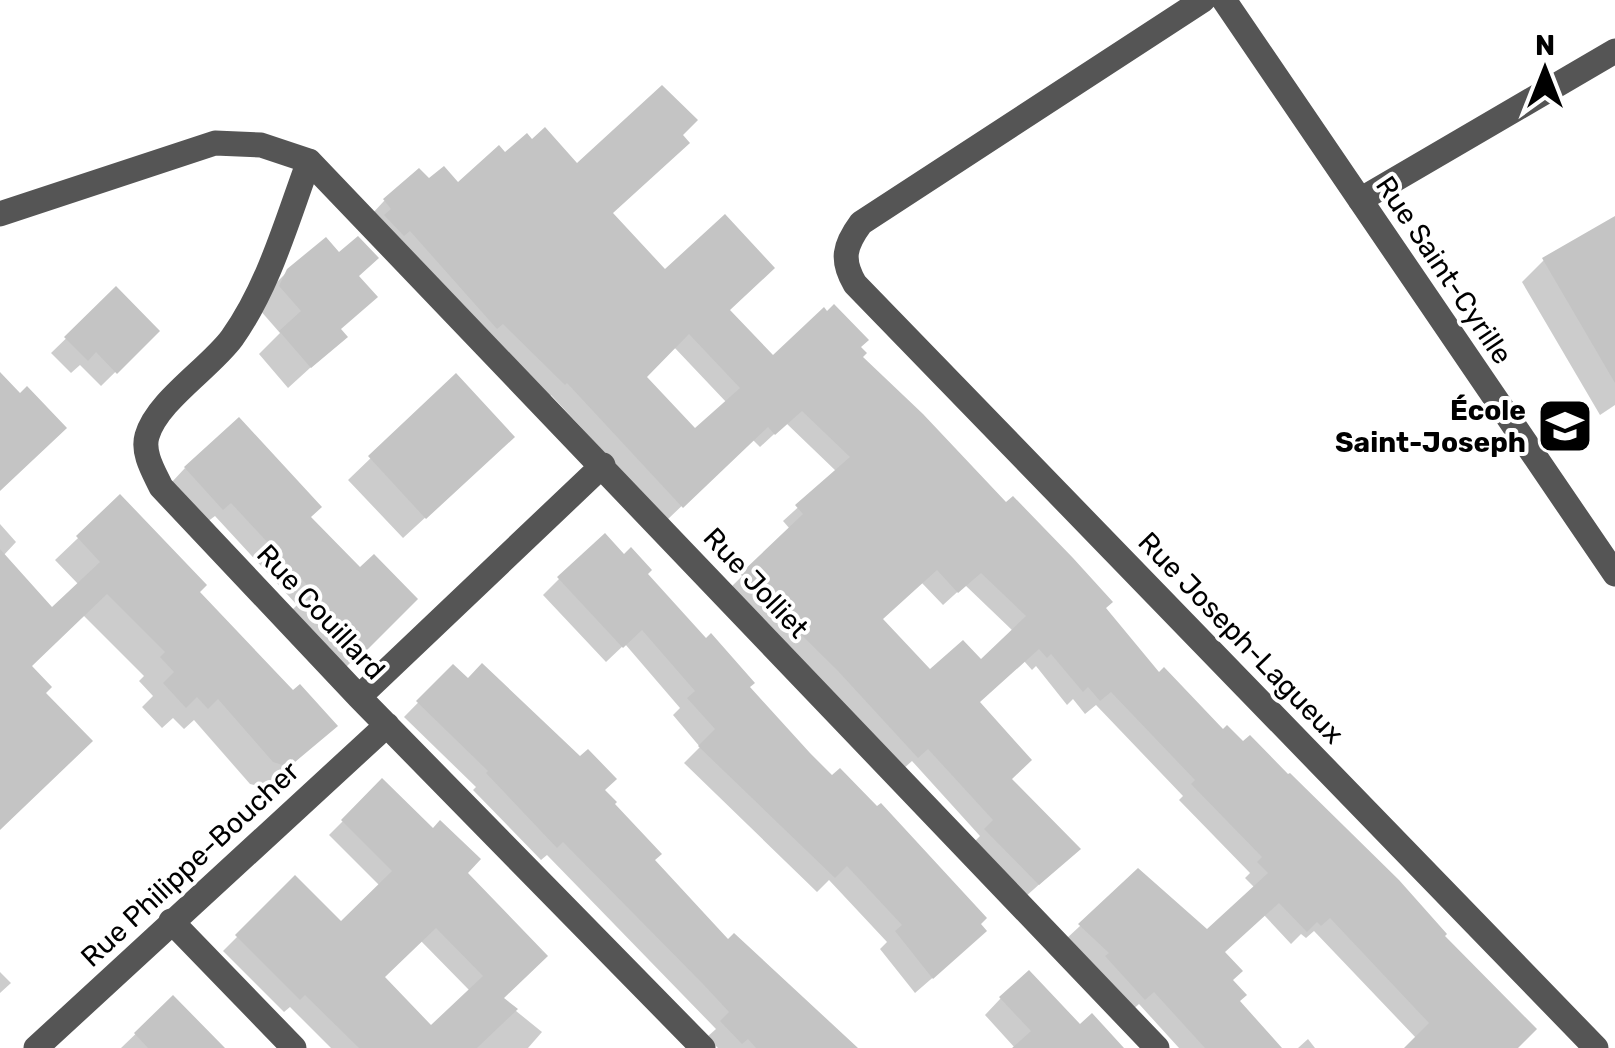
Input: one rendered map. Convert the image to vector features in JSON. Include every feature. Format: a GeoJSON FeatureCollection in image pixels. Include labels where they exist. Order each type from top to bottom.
{"type":"FeatureCollection","features":[{"type":"Feature","properties":{"kind":"street","name":"Rue Joseph-Lagueux"},"geometry":{"type":"LineString","coordinates":[[1203,0],[861,223],[844,252],[846,268],[855,284],[1596,1048]]}},
{"type":"Feature","properties":{"kind":"street","name":"Rue Saint-Cyrille"},"geometry":{"type":"LineString","coordinates":[[1224,0],[1615,574]]}},
{"type":"Feature","properties":{"kind":"street"},"geometry":{"type":"LineString","coordinates":[[1360,200],[1615,50]]}},
{"type":"Feature","properties":{"kind":"street"},"geometry":{"type":"LineString","coordinates":[[0,214],[216,143],[261,145],[309,161]]}},
{"type":"Feature","properties":{"kind":"street","name":"Rue Jolliet"},"geometry":{"type":"LineString","coordinates":[[309,161],[1158,1048]]}},
{"type":"Feature","properties":{"kind":"street","name":"Rue Couillard"},"geometry":{"type":"LineString","coordinates":[[309,161],[260,290],[232,338],[156,417],[146,439],[148,460],[161,487],[703,1048]]}},
{"type":"Feature","properties":{"kind":"street"},"geometry":{"type":"LineString","coordinates":[[360,697],[604,465]]}},
{"type":"Feature","properties":{"kind":"street","name":"Rue Philippe-Boucher"},"geometry":{"type":"LineString","coordinates":[[36,1048],[387,724]]}},
{"type":"Feature","properties":{"kind":"street"},"geometry":{"type":"LineString","coordinates":[[172,921],[294,1048]]}},
{"type":"Feature","properties":{"kind":"building"},"geometry":{"type":"Polygon","coordinates":[[[662,85],[698,120],[683,135],[690,143],[613,213],[665,269],[725,214],[775,268],[730,310],[773,355],[824,307],[827,311],[834,304],[869,340],[861,347],[867,353],[863,357],[1006,502],[1013,496],[1073,558],[1113,602],[1106,608],[1159,672],[1164,667],[1223,729],[1227,725],[1243,741],[1250,735],[1399,880],[1445,936],[1537,1029],[1518,1048],[1404,1048],[1429,1023],[1330,918],[1321,926],[1317,922],[1307,932],[1279,903],[1225,952],[1243,971],[1233,980],[1247,995],[1240,1001],[1282,1048],[1205,1048],[1154,992],[1145,1000],[1105,956],[1109,953],[1078,924],[1138,868],[1207,929],[1268,873],[1257,862],[1262,857],[1191,784],[1195,780],[1111,692],[1100,701],[1088,687],[1083,692],[1051,654],[1047,658],[1039,649],[980,702],[1032,760],[1012,779],[1081,849],[1039,885],[984,829],[993,820],[928,749],[918,758],[740,574],[803,514],[795,505],[850,457],[802,411],[775,435],[768,427],[683,508],[567,383],[503,324],[497,329],[410,231],[404,236],[384,215],[391,209],[383,199],[419,168],[429,178],[444,166],[458,182],[499,145],[505,152],[527,133],[532,139],[545,127],[577,163],[662,85]],[[689,334],[647,377],[695,428],[740,388],[689,334]],[[937,570],[883,619],[930,669],[963,640],[981,659],[1026,616],[981,573],[958,593],[937,570]]]}},
{"type":"Feature","properties":{"kind":"building"},"geometry":{"type":"Polygon","coordinates":[[[1615,216],[1615,383],[1542,258],[1615,216]]]}},
{"type":"Feature","properties":{"kind":"building"},"geometry":{"type":"Polygon","coordinates":[[[358,236],[379,258],[359,276],[378,297],[341,329],[348,337],[311,368],[279,331],[301,311],[279,286],[287,269],[326,237],[339,252],[358,236]]]}},
{"type":"Feature","properties":{"kind":"building"},"geometry":{"type":"Polygon","coordinates":[[[116,286],[160,331],[117,374],[96,352],[88,361],[64,337],[116,286]]]}},
{"type":"Feature","properties":{"kind":"building"},"geometry":{"type":"Polygon","coordinates":[[[0,372],[20,393],[27,386],[67,428],[0,491],[0,372]]]}},
{"type":"Feature","properties":{"kind":"building"},"geometry":{"type":"Polygon","coordinates":[[[456,373],[515,437],[426,519],[368,456],[456,373]]]}},
{"type":"Feature","properties":{"kind":"building"},"geometry":{"type":"Polygon","coordinates":[[[239,417],[322,507],[311,517],[360,567],[374,554],[418,599],[363,654],[304,595],[310,588],[231,503],[223,510],[184,467],[239,417]]]}},
{"type":"Feature","properties":{"kind":"building"},"geometry":{"type":"Polygon","coordinates":[[[120,494],[207,585],[200,592],[293,690],[300,684],[338,726],[289,767],[273,762],[218,699],[208,709],[197,697],[186,708],[163,683],[174,672],[160,657],[165,652],[107,594],[32,666],[52,687],[46,693],[93,741],[0,830],[0,549],[52,607],[100,562],[76,536],[120,494]]]}},
{"type":"Feature","properties":{"kind":"building"},"geometry":{"type":"Polygon","coordinates":[[[605,533],[624,554],[631,547],[652,570],[648,574],[706,638],[711,633],[755,683],[750,687],[810,753],[832,775],[840,768],[877,806],[881,803],[987,918],[981,924],[987,931],[933,979],[895,931],[902,925],[847,866],[835,878],[698,746],[715,729],[687,698],[695,691],[642,630],[623,648],[557,577],[605,533]]]}},
{"type":"Feature","properties":{"kind":"building"},"geometry":{"type":"Polygon","coordinates":[[[482,663],[580,756],[588,749],[617,779],[605,790],[662,854],[655,860],[728,939],[734,933],[858,1048],[756,1048],[748,1039],[742,1044],[720,1021],[729,1012],[703,984],[563,842],[557,848],[488,771],[416,701],[453,664],[468,678],[482,663]]]}},
{"type":"Feature","properties":{"kind":"building"},"geometry":{"type":"Polygon","coordinates":[[[382,778],[433,828],[440,820],[481,859],[468,873],[548,956],[504,998],[518,1009],[477,1048],[359,1048],[305,995],[300,1000],[235,935],[295,875],[341,921],[392,871],[341,820],[382,778]],[[436,928],[385,977],[431,1025],[483,976],[436,928]]]}},
{"type":"Feature","properties":{"kind":"building"},"geometry":{"type":"Polygon","coordinates":[[[1029,970],[1080,1024],[1092,1013],[1124,1048],[1012,1048],[1031,1031],[999,997],[1029,970]]]}},
{"type":"Feature","properties":{"kind":"building"},"geometry":{"type":"Polygon","coordinates":[[[173,995],[225,1048],[148,1048],[134,1033],[173,995]]]}},
{"type":"Feature","properties":{"kind":"place","name":"École Saint-Joseph"},"geometry":{"type":"Point","coordinates":[1565,426]}}]}
